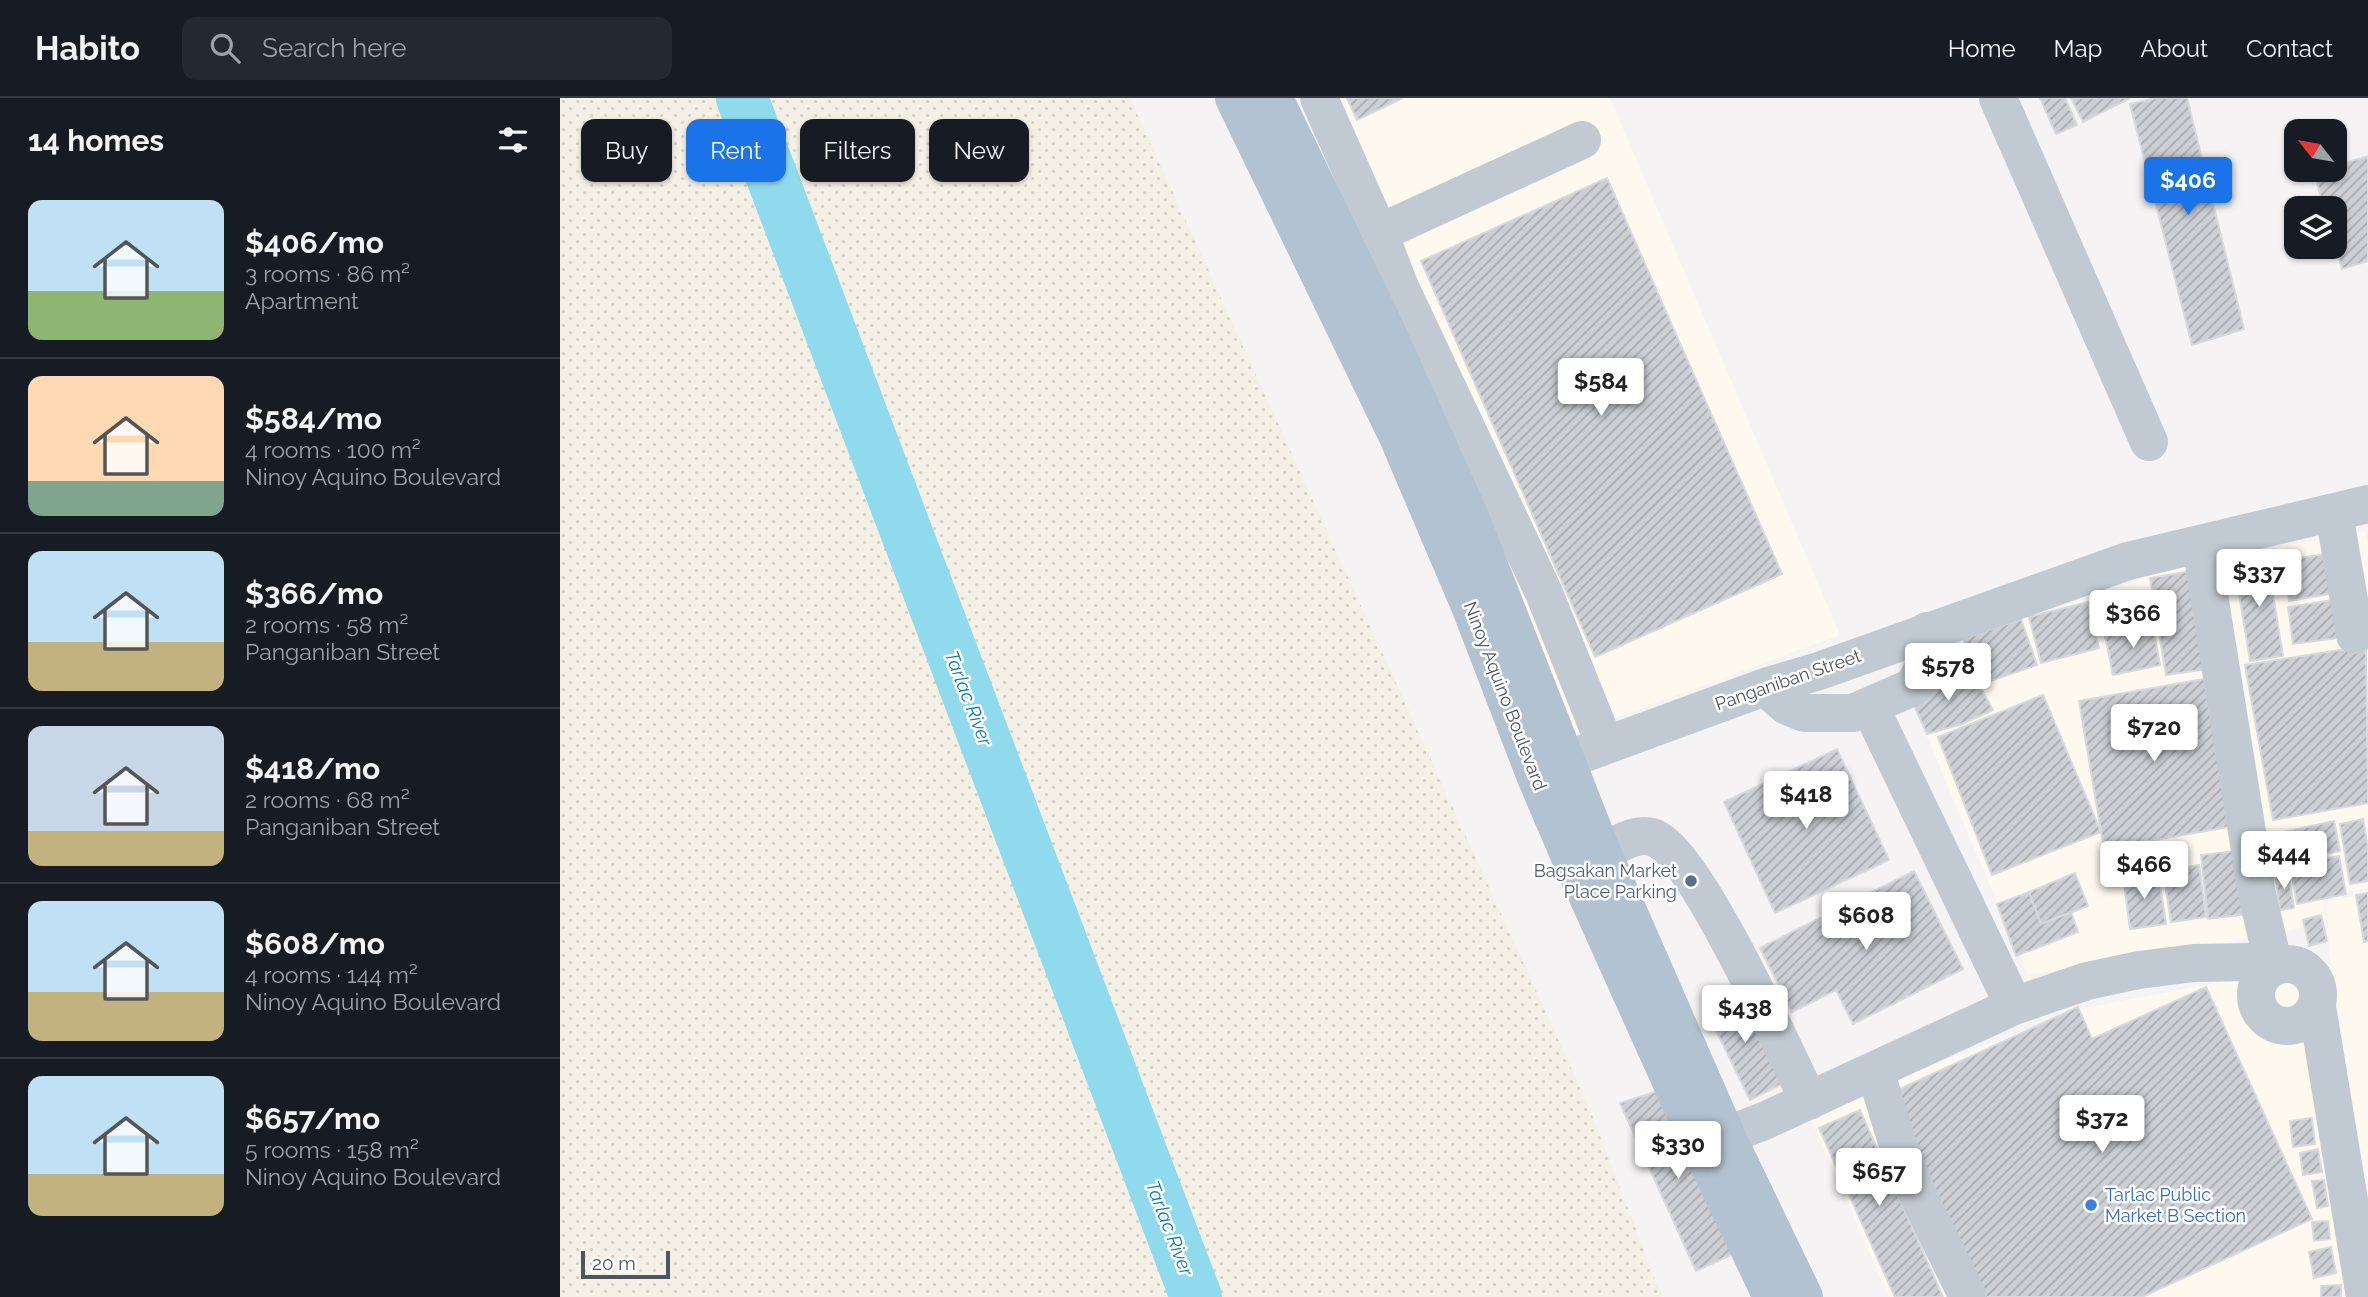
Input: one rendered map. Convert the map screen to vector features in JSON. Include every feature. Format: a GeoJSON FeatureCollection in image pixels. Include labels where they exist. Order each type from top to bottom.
{"type":"FeatureCollection","features":[{"type":"Feature","properties":{"kind":"main road","name":"Ninoy Aquino Boulevard"},"geometry":{"type":"LineString","coordinates":[[1234,98],[1398,437],[1470,606],[1550,767],[1713,1141],[1804,1297]]}},
{"type":"Feature","properties":{"kind":"main road","name":"Ninoy Aquino Boulevard"},"geometry":{"type":"LineString","coordinates":[[1275,98],[1385,328],[1470,517],[1550,767],[1602,852],[1772,1297]]}},
{"type":"Feature","properties":{"kind":"street"},"geometry":{"type":"LineString","coordinates":[[1319,98],[1399,285],[1544,593],[1605,745]]}},
{"type":"Feature","properties":{"kind":"street"},"geometry":{"type":"LineString","coordinates":[[1998,98],[2149,442]]}},
{"type":"Feature","properties":{"kind":"street"},"geometry":{"type":"LineString","coordinates":[[1379,233],[1582,140]]}},
{"type":"Feature","properties":{"kind":"street","name":"Panganiban Street"},"geometry":{"type":"LineString","coordinates":[[1550,767],[1765,687],[1819,671],[2128,561],[2351,509]]}},
{"type":"Feature","properties":{"kind":"street"},"geometry":{"type":"LineString","coordinates":[[2351,509],[2355,635]]}},
{"type":"Feature","properties":{"kind":"street"},"geometry":{"type":"LineString","coordinates":[[2202,545],[2270,969]]}},
{"type":"Feature","properties":{"kind":"street"},"geometry":{"type":"LineString","coordinates":[[1765,687],[1787,706],[1804,713],[1853,713],[1913,687],[1927,662],[1927,631]]}},
{"type":"Feature","properties":{"kind":"street"},"geometry":{"type":"LineString","coordinates":[[1870,707],[2014,1006]]}},
{"type":"Feature","properties":{"kind":"street"},"geometry":{"type":"LineString","coordinates":[[1602,852],[1638,836],[1647,836],[1656,838],[1677,857],[1714,912],[1809,1101]]}},
{"type":"Feature","properties":{"kind":"street"},"geometry":{"type":"LineString","coordinates":[[1713,1141],[1809,1101],[2014,1006],[2087,981],[2139,970],[2194,963],[2238,961],[2270,969]]}},
{"type":"Feature","properties":{"kind":"street"},"geometry":{"type":"LineString","coordinates":[[2317,1007],[2310,1018],[2299,1025],[2287,1027],[2274,1024],[2264,1017],[2258,1006],[2255,994],[2259,981],[2270,969],[2289,963],[2303,967],[2314,978],[2319,992],[2317,1007],[2365,1297]]}},
{"type":"Feature","properties":{"kind":"street"},"geometry":{"type":"LineString","coordinates":[[1875,1070],[1896,1139],[1916,1191],[1968,1297]]}},
{"type":"Feature","properties":{"kind":"shaded area"},"geometry":{"type":"Polygon","coordinates":[[[1302,98],[1610,98],[1840,635],[1577,732],[1302,98]]]}},
{"type":"Feature","properties":{"kind":"shaded area"},"geometry":{"type":"Polygon","coordinates":[[[2365,531],[2368,546],[2368,888],[2323,896],[2324,924],[2245,938],[2232,943],[2028,975],[1913,704],[1960,686],[1947,647],[2181,565],[2365,531]]]}},
{"type":"Feature","properties":{"kind":"shaded area"},"geometry":{"type":"Polygon","coordinates":[[[2368,893],[2368,1209],[2329,953],[2327,901],[2368,893]]]}},
{"type":"Feature","properties":{"kind":"shaded area","name":"Tarlac Public Market B Section"},"geometry":{"type":"Polygon","coordinates":[[[2297,967],[2348,1297],[1889,1297],[1808,1113],[2080,1009],[2297,967]]]}},
{"type":"Feature","properties":{"kind":"sand"},"geometry":{"type":"Polygon","coordinates":[[[560,98],[1130,98],[1588,1105],[1662,1297],[560,1297],[560,98]]]}},
{"type":"Feature","properties":{"kind":"building"},"geometry":{"type":"Polygon","coordinates":[[[1347,98],[1403,98],[1357,120],[1347,98]]]}},
{"type":"Feature","properties":{"kind":"building"},"geometry":{"type":"Polygon","coordinates":[[[2040,98],[2065,98],[2077,125],[2056,134],[2040,98]]]}},
{"type":"Feature","properties":{"kind":"building"},"geometry":{"type":"Polygon","coordinates":[[[2071,98],[2130,98],[2083,122],[2071,98]]]}},
{"type":"Feature","properties":{"kind":"building"},"geometry":{"type":"Polygon","coordinates":[[[2156,98],[2187,98],[2244,329],[2192,345],[2130,104],[2156,98]]]}},
{"type":"Feature","properties":{"kind":"building"},"geometry":{"type":"Polygon","coordinates":[[[2368,156],[2368,261],[2342,269],[2339,259],[2347,259],[2347,196],[2321,196],[2317,182],[2347,182],[2347,162],[2368,156]]]}},
{"type":"Feature","properties":{"kind":"building"},"geometry":{"type":"Polygon","coordinates":[[[1607,178],[1782,574],[1595,657],[1421,261],[1607,178]]]}},
{"type":"Feature","properties":{"kind":"building"},"geometry":{"type":"Polygon","coordinates":[[[2335,553],[2341,592],[2289,601],[2283,560],[2335,553]]]}},
{"type":"Feature","properties":{"kind":"building"},"geometry":{"type":"Polygon","coordinates":[[[2267,557],[2283,656],[2250,661],[2234,563],[2267,557]]]}},
{"type":"Feature","properties":{"kind":"building"},"geometry":{"type":"Polygon","coordinates":[[[2192,571],[2208,669],[2166,675],[2150,578],[2192,571]]]}},
{"type":"Feature","properties":{"kind":"building"},"geometry":{"type":"Polygon","coordinates":[[[2340,599],[2346,637],[2293,644],[2288,607],[2340,599]]]}},
{"type":"Feature","properties":{"kind":"building"},"geometry":{"type":"Polygon","coordinates":[[[2088,602],[2099,648],[2041,663],[2029,617],[2088,602]]]}},
{"type":"Feature","properties":{"kind":"building"},"geometry":{"type":"Polygon","coordinates":[[[2021,619],[2037,665],[1979,685],[1963,639],[2021,619]]]}},
{"type":"Feature","properties":{"kind":"building"},"geometry":{"type":"Polygon","coordinates":[[[2153,626],[2160,665],[2113,675],[2105,636],[2153,626]]]}},
{"type":"Feature","properties":{"kind":"building"},"geometry":{"type":"Polygon","coordinates":[[[2366,646],[2368,803],[2273,820],[2245,665],[2366,646]]]}},
{"type":"Feature","properties":{"kind":"building"},"geometry":{"type":"Polygon","coordinates":[[[1936,666],[1948,691],[1972,680],[1979,685],[1993,710],[1962,724],[1927,734],[1911,699],[1936,666]]]}},
{"type":"Feature","properties":{"kind":"building"},"geometry":{"type":"Polygon","coordinates":[[[2204,679],[2229,827],[2104,849],[2079,701],[2204,679]]]}},
{"type":"Feature","properties":{"kind":"building"},"geometry":{"type":"Polygon","coordinates":[[[2043,695],[2101,832],[1992,875],[1938,737],[2043,695]]]}},
{"type":"Feature","properties":{"kind":"building"},"geometry":{"type":"Polygon","coordinates":[[[1837,749],[1889,860],[1775,913],[1724,802],[1837,749]]]}},
{"type":"Feature","properties":{"kind":"building"},"geometry":{"type":"Polygon","coordinates":[[[2363,819],[2368,848],[2368,881],[2350,884],[2340,824],[2363,819]]]}},
{"type":"Feature","properties":{"kind":"building"},"geometry":{"type":"Polygon","coordinates":[[[2334,821],[2340,851],[2285,862],[2279,833],[2334,821]]]}},
{"type":"Feature","properties":{"kind":"building"},"geometry":{"type":"Polygon","coordinates":[[[2242,850],[2249,914],[2208,919],[2201,855],[2242,850]]]}},
{"type":"Feature","properties":{"kind":"building"},"geometry":{"type":"Polygon","coordinates":[[[2339,856],[2346,894],[2297,904],[2290,866],[2339,856]]]}},
{"type":"Feature","properties":{"kind":"building"},"geometry":{"type":"Polygon","coordinates":[[[2199,865],[2206,917],[2171,922],[2163,871],[2199,865]]]}},
{"type":"Feature","properties":{"kind":"building"},"geometry":{"type":"Polygon","coordinates":[[[1914,871],[1963,969],[1853,1024],[1836,990],[1792,1012],[1760,948],[1914,871]]]}},
{"type":"Feature","properties":{"kind":"building"},"geometry":{"type":"Polygon","coordinates":[[[2158,872],[2166,924],[2130,929],[2123,877],[2158,872]]]}},
{"type":"Feature","properties":{"kind":"building"},"geometry":{"type":"Polygon","coordinates":[[[2288,872],[2294,908],[2280,910],[2275,874],[2288,872]]]}},
{"type":"Feature","properties":{"kind":"building"},"geometry":{"type":"Polygon","coordinates":[[[2075,873],[2088,906],[2041,924],[2029,892],[2075,873]]]}},
{"type":"Feature","properties":{"kind":"building"},"geometry":{"type":"Polygon","coordinates":[[[2029,892],[2041,924],[2071,912],[2078,932],[2016,956],[1997,904],[2029,892]]]}},
{"type":"Feature","properties":{"kind":"building"},"geometry":{"type":"Polygon","coordinates":[[[2368,893],[2368,941],[2364,942],[2356,895],[2368,893]]]}},
{"type":"Feature","properties":{"kind":"building"},"geometry":{"type":"Polygon","coordinates":[[[2321,915],[2327,941],[2309,946],[2303,920],[2321,915]]]}},
{"type":"Feature","properties":{"kind":"building","name":"Tarlac Public Market B Section"},"geometry":{"type":"Polygon","coordinates":[[[2206,987],[2312,1219],[2142,1297],[1984,1297],[1891,1093],[2078,1007],[2092,1039],[2206,987]]]}},
{"type":"Feature","properties":{"kind":"building"},"geometry":{"type":"Polygon","coordinates":[[[1740,991],[1784,1083],[1750,1100],[1705,1008],[1740,991]]]}},
{"type":"Feature","properties":{"kind":"building"},"geometry":{"type":"Polygon","coordinates":[[[1658,1091],[1735,1253],[1696,1271],[1620,1103],[1658,1091]]]}},
{"type":"Feature","properties":{"kind":"building"},"geometry":{"type":"Polygon","coordinates":[[[1860,1110],[1943,1297],[1895,1297],[1819,1128],[1860,1110]]]}},
{"type":"Feature","properties":{"kind":"building"},"geometry":{"type":"Polygon","coordinates":[[[2312,1118],[2315,1144],[2293,1147],[2290,1121],[2312,1118]]]}},
{"type":"Feature","properties":{"kind":"building"},"geometry":{"type":"Polygon","coordinates":[[[2318,1149],[2322,1172],[2303,1175],[2300,1153],[2318,1149]]]}},
{"type":"Feature","properties":{"kind":"building"},"geometry":{"type":"Polygon","coordinates":[[[2324,1180],[2328,1206],[2317,1208],[2312,1181],[2324,1180]]]}},
{"type":"Feature","properties":{"kind":"building"},"geometry":{"type":"Polygon","coordinates":[[[2328,1221],[2330,1239],[2314,1241],[2312,1222],[2328,1221]]]}},
{"type":"Feature","properties":{"kind":"building"},"geometry":{"type":"Polygon","coordinates":[[[2331,1247],[2336,1273],[2314,1278],[2309,1252],[2331,1247]]]}},
{"type":"Feature","properties":{"kind":"building"},"geometry":{"type":"Polygon","coordinates":[[[2341,1285],[2341,1297],[2321,1297],[2321,1286],[2341,1285]]]}},
{"type":"Feature","properties":{"kind":"waterway","name":"Tarlac River"},"geometry":{"type":"LineString","coordinates":[[742,98],[1196,1297]]}},
{"type":"Feature","properties":{"kind":"place","name":"Bagsakan Market Place Parking"},"geometry":{"type":"Point","coordinates":[1691,881]}},
{"type":"Feature","properties":{"kind":"place","name":"Tarlac Public Market B Section"},"geometry":{"type":"Point","coordinates":[2091,1205]}}]}
